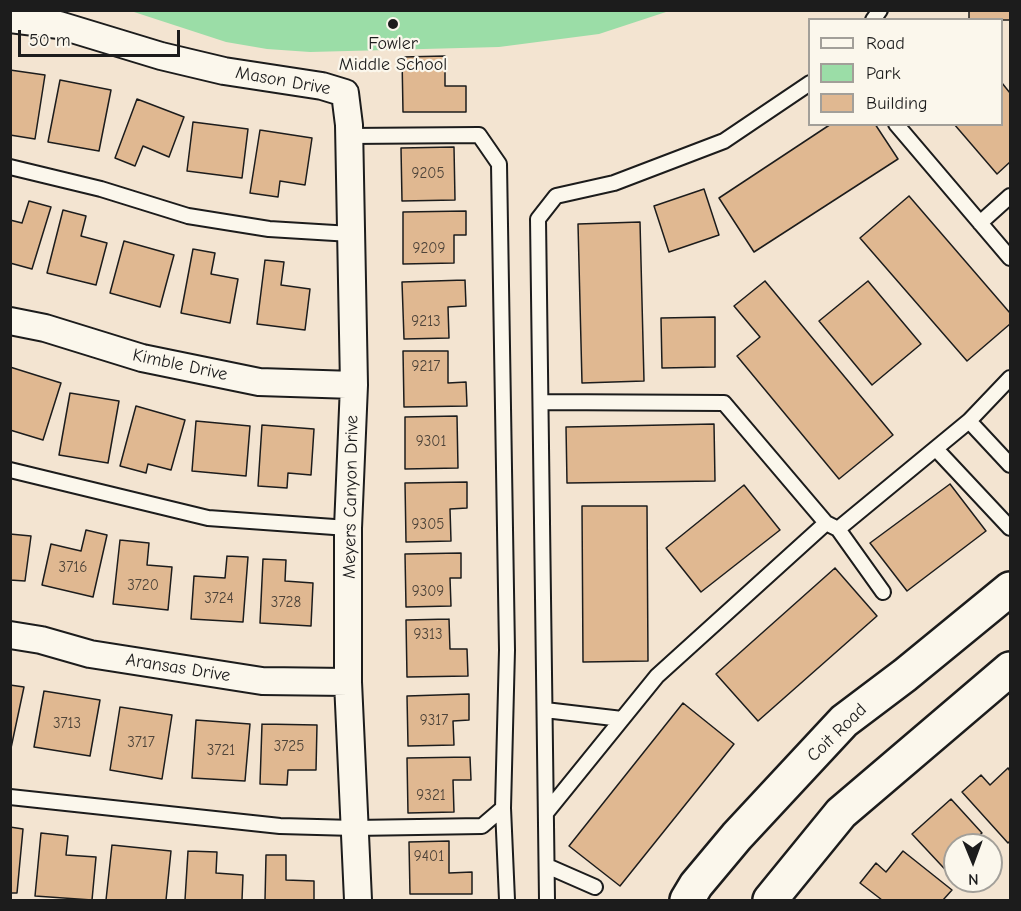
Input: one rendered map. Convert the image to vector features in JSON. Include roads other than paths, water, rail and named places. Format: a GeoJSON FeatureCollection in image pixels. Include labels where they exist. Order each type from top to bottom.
{"type":"FeatureCollection","features":[{"type":"Feature","properties":{"kind":"main road","name":"Coit Road"},"geometry":{"type":"LineString","coordinates":[[687,900],[696,885],[737,836],[844,721],[1011,589]]}},
{"type":"Feature","properties":{"kind":"main road"},"geometry":{"type":"LineString","coordinates":[[770,900],[841,813],[1011,669]]}},
{"type":"Feature","properties":{"kind":"street","name":"Mason Drive"},"geometry":{"type":"LineString","coordinates":[[10,19],[59,25],[161,56],[224,71],[322,86],[345,93]]}},
{"type":"Feature","properties":{"kind":"street","name":"Meyers Canyon Drive"},"geometry":{"type":"LineString","coordinates":[[345,93],[349,136],[354,385],[348,528],[348,682],[358,900]]}},
{"type":"Feature","properties":{"kind":"street","name":"Kimble Drive"},"geometry":{"type":"LineString","coordinates":[[10,321],[45,328],[142,358],[259,382],[354,385]]}},
{"type":"Feature","properties":{"kind":"street","name":"Aransas Drive"},"geometry":{"type":"LineString","coordinates":[[10,635],[41,640],[90,654],[262,681],[348,682]]}},
{"type":"Feature","properties":{"kind":"lane"},"geometry":{"type":"LineString","coordinates":[[547,900],[538,219],[556,196],[614,183],[724,141],[808,84]]}},
{"type":"Feature","properties":{"kind":"lane"},"geometry":{"type":"LineString","coordinates":[[898,126],[1011,258]]}},
{"type":"Feature","properties":{"kind":"lane"},"geometry":{"type":"LineString","coordinates":[[349,136],[479,135],[499,164],[507,650],[503,808],[507,900]]}},
{"type":"Feature","properties":{"kind":"lane"},"geometry":{"type":"LineString","coordinates":[[10,167],[101,189],[188,216],[269,230],[351,234]]}},
{"type":"Feature","properties":{"kind":"lane"},"geometry":{"type":"LineString","coordinates":[[980,223],[1011,196]]}},
{"type":"Feature","properties":{"kind":"lane"},"geometry":{"type":"LineString","coordinates":[[546,813],[657,676],[832,526],[936,449],[969,421],[1011,378]]}},
{"type":"Feature","properties":{"kind":"lane"},"geometry":{"type":"LineString","coordinates":[[541,402],[724,403],[832,526],[883,592]]}},
{"type":"Feature","properties":{"kind":"lane"},"geometry":{"type":"LineString","coordinates":[[969,421],[1011,465]]}},
{"type":"Feature","properties":{"kind":"lane"},"geometry":{"type":"LineString","coordinates":[[936,449],[1011,528]]}},
{"type":"Feature","properties":{"kind":"lane"},"geometry":{"type":"LineString","coordinates":[[10,470],[208,518],[348,528]]}},
{"type":"Feature","properties":{"kind":"lane"},"geometry":{"type":"LineString","coordinates":[[545,710],[622,719]]}},
{"type":"Feature","properties":{"kind":"lane"},"geometry":{"type":"LineString","coordinates":[[10,796],[280,826],[354,828],[482,826],[503,808]]}},
{"type":"Feature","properties":{"kind":"lane"},"geometry":{"type":"LineString","coordinates":[[547,866],[595,886]]}},
{"type":"Feature","properties":{"kind":"place","name":"Fowler Middle School"},"geometry":{"type":"Point","coordinates":[393,24]}}]}
